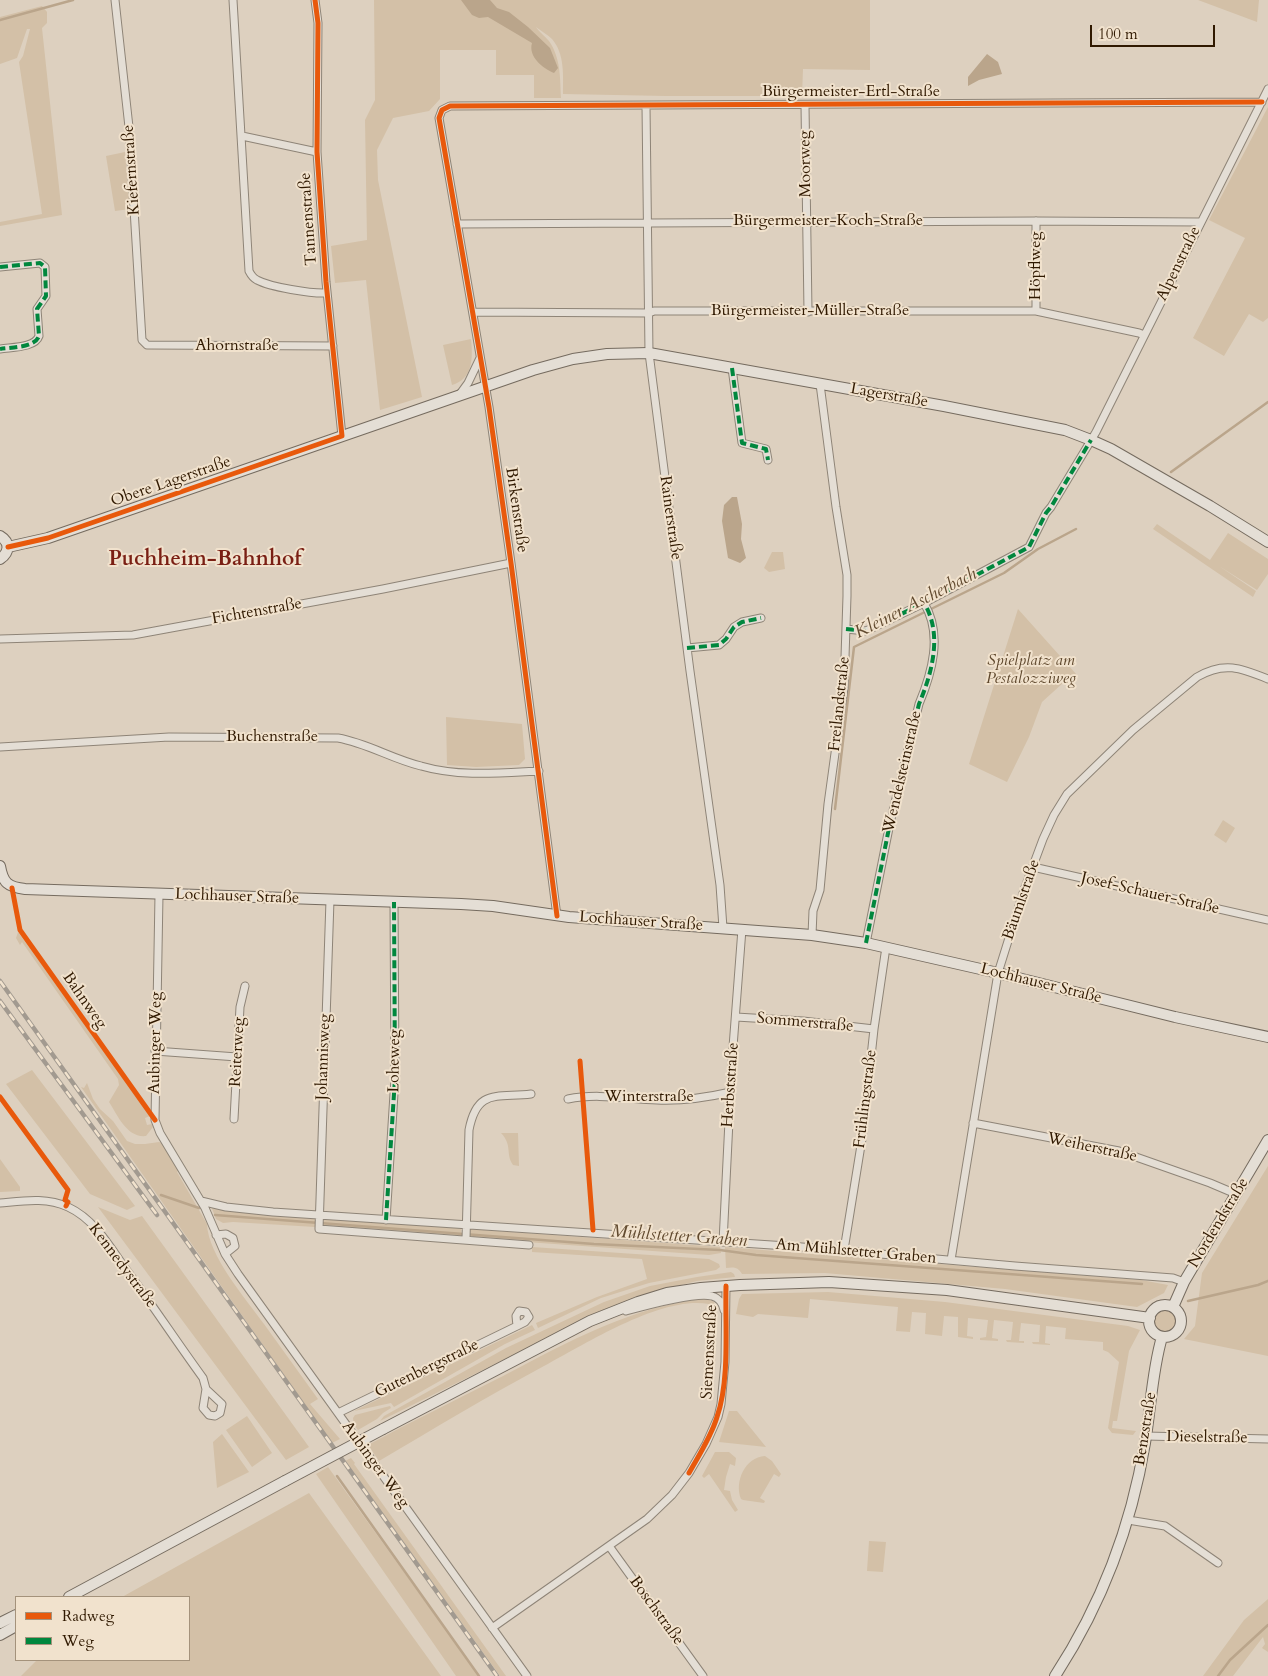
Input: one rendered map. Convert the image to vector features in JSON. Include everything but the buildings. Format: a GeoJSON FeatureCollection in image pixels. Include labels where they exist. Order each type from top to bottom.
{"type":"FeatureCollection","features":[{"type":"Feature","properties":{"kind":"street","name":"Kiefernstraße"},"geometry":{"type":"LineString","coordinates":[[115,0],[129,127],[142,340]]}},
{"type":"Feature","properties":{"kind":"street","name":"Tannenstraße"},"geometry":{"type":"LineString","coordinates":[[233,0],[248,264],[251,276],[261,282],[313,294],[327,293]]}},
{"type":"Feature","properties":{"kind":"street","name":"Tannenstraße"},"geometry":{"type":"LineString","coordinates":[[315,0],[318,22],[317,152],[327,293],[342,436]]}},
{"type":"Feature","properties":{"kind":"street","name":"Alpenstraße"},"geometry":{"type":"LineString","coordinates":[[846,629],[866,631],[926,605],[1029,547],[1046,512],[1051,507],[1091,440],[1268,89]]}},
{"type":"Feature","properties":{"kind":"street","name":"Bürgermeister-Ertl-Straße"},"geometry":{"type":"LineString","coordinates":[[442,110],[450,106],[1262,102]]}},
{"type":"Feature","properties":{"kind":"street","name":"Moorweg"},"geometry":{"type":"LineString","coordinates":[[804,105],[808,312]]}},
{"type":"Feature","properties":{"kind":"street","name":"Rainerstraße"},"geometry":{"type":"LineString","coordinates":[[646,106],[649,353],[720,885],[724,928]]}},
{"type":"Feature","properties":{"kind":"street","name":"Birkenstraße"},"geometry":{"type":"LineString","coordinates":[[442,110],[439,118],[486,387],[557,916]]}},
{"type":"Feature","properties":{"kind":"street","name":"Tannenstraße"},"geometry":{"type":"LineString","coordinates":[[242,136],[317,152]]}},
{"type":"Feature","properties":{"kind":"street","name":"Bürgermeister-Koch-Straße"},"geometry":{"type":"LineString","coordinates":[[457,224],[1036,220],[1200,222]]}},
{"type":"Feature","properties":{"kind":"street","name":"Höpflweg"},"geometry":{"type":"LineString","coordinates":[[1036,220],[1036,311]]}},
{"type":"Feature","properties":{"kind":"street"},"geometry":{"type":"LineString","coordinates":[[0,267],[40,263],[45,267],[46,296],[37,308],[38,340],[32,343],[0,348]]}},
{"type":"Feature","properties":{"kind":"street","name":"Bürgermeister-Müller-Straße"},"geometry":{"type":"LineString","coordinates":[[473,312],[1036,311],[1144,335]]}},
{"type":"Feature","properties":{"kind":"street","name":"Ahornstraße"},"geometry":{"type":"LineString","coordinates":[[142,340],[147,345],[333,346]]}},
{"type":"Feature","properties":{"kind":"street","name":"Lagerstraße"},"geometry":{"type":"LineString","coordinates":[[486,387],[573,359],[607,354],[649,353],[1040,424],[1065,430],[1111,449],[1268,542]]}},
{"type":"Feature","properties":{"kind":"street"},"geometry":{"type":"LineString","coordinates":[[459,396],[468,383],[480,358]]}},
{"type":"Feature","properties":{"kind":"street"},"geometry":{"type":"LineString","coordinates":[[732,368],[742,443],[766,449],[768,460]]}},
{"type":"Feature","properties":{"kind":"street","name":"Freilandstraße"},"geometry":{"type":"LineString","coordinates":[[812,935],[813,911],[820,890],[828,804],[844,688],[847,575],[820,384]]}},
{"type":"Feature","properties":{"kind":"street","name":"Obere Lagerstraße"},"geometry":{"type":"LineString","coordinates":[[8,547],[48,538],[486,387]]}},
{"type":"Feature","properties":{"kind":"street"},"geometry":{"type":"LineString","coordinates":[[0,536],[6,540],[8,547],[5,555],[0,559]]}},
{"type":"Feature","properties":{"kind":"street","name":"Fichtenstraße"},"geometry":{"type":"LineString","coordinates":[[0,639],[133,635],[383,589],[511,563]]}},
{"type":"Feature","properties":{"kind":"street","name":"Wendelsteinstraße"},"geometry":{"type":"LineString","coordinates":[[866,943],[890,823],[934,651],[935,629],[926,605]]}},
{"type":"Feature","properties":{"kind":"street"},"geometry":{"type":"LineString","coordinates":[[687,648],[719,645],[726,639],[734,627],[742,622],[761,618]]}},
{"type":"Feature","properties":{"kind":"street","name":"Bäumlstraße"},"geometry":{"type":"LineString","coordinates":[[951,1260],[998,973],[1033,867],[1054,815],[1067,794],[1088,772],[1133,730],[1197,677],[1209,670],[1234,667],[1268,679]]}},
{"type":"Feature","properties":{"kind":"street","name":"Buchenstraße"},"geometry":{"type":"LineString","coordinates":[[0,747],[169,737],[338,738],[356,741],[390,756],[421,766],[453,773],[539,771]]}},
{"type":"Feature","properties":{"kind":"street","name":"Lochhauser Straße"},"geometry":{"type":"LineString","coordinates":[[0,866],[2,876],[12,888],[25,890],[494,906],[557,916],[812,935],[886,947],[1175,1017],[1268,1037]]}},
{"type":"Feature","properties":{"kind":"street","name":"Josef-Schauer-Straße"},"geometry":{"type":"LineString","coordinates":[[1033,867],[1268,920]]}},
{"type":"Feature","properties":{"kind":"street","name":"Aubinger Weg"},"geometry":{"type":"LineString","coordinates":[[159,894],[155,1120],[160,1133],[202,1201],[225,1254],[527,1676]]}},
{"type":"Feature","properties":{"kind":"street","name":"Johannisweg"},"geometry":{"type":"LineString","coordinates":[[319,1220],[330,900]]}},
{"type":"Feature","properties":{"kind":"street","name":"Loheweg"},"geometry":{"type":"LineString","coordinates":[[386,1220],[395,1070],[394,902]]}},
{"type":"Feature","properties":{"kind":"street","name":"Herbststraße"},"geometry":{"type":"LineString","coordinates":[[723,1242],[730,1092],[742,929]]}},
{"type":"Feature","properties":{"kind":"street","name":"Frühlingstraße"},"geometry":{"type":"LineString","coordinates":[[844,1250],[862,1139],[874,1029],[886,947]]}},
{"type":"Feature","properties":{"kind":"street","name":"Reiterweg"},"geometry":{"type":"LineString","coordinates":[[234,1119],[240,1007],[245,986]]}},
{"type":"Feature","properties":{"kind":"street","name":"Sommerstraße"},"geometry":{"type":"LineString","coordinates":[[736,1017],[803,1021],[874,1029]]}},
{"type":"Feature","properties":{"kind":"street"},"geometry":{"type":"LineString","coordinates":[[155,1051],[238,1056]]}},
{"type":"Feature","properties":{"kind":"street","name":"Winterstraße"},"geometry":{"type":"LineString","coordinates":[[568,1099],[584,1096],[661,1100],[719,1095],[730,1092]]}},
{"type":"Feature","properties":{"kind":"street"},"geometry":{"type":"LineString","coordinates":[[466,1239],[469,1130],[472,1114],[477,1107],[490,1097],[531,1094]]}},
{"type":"Feature","properties":{"kind":"street","name":"Weiherstraße"},"geometry":{"type":"LineString","coordinates":[[973,1123],[1118,1151],[1236,1194]]}},
{"type":"Feature","properties":{"kind":"street","name":"Nordendstraße"},"geometry":{"type":"LineString","coordinates":[[1173,1307],[1184,1282],[1268,1140]]}},
{"type":"Feature","properties":{"kind":"street","name":"Kennedystraße"},"geometry":{"type":"LineString","coordinates":[[0,1203],[47,1201],[69,1207],[85,1218],[101,1234],[147,1297],[202,1378],[206,1389]]}},
{"type":"Feature","properties":{"kind":"street","name":"Am Mühlstetter Graben"},"geometry":{"type":"LineString","coordinates":[[202,1201],[319,1220],[386,1220],[467,1228],[844,1250],[1014,1266],[1173,1278],[1184,1282]]}},
{"type":"Feature","properties":{"kind":"street","name":"Am Mühlstetter Graben"},"geometry":{"type":"LineString","coordinates":[[319,1220],[319,1229],[529,1245]]}},
{"type":"Feature","properties":{"kind":"street"},"geometry":{"type":"LineString","coordinates":[[216,1235],[229,1235],[234,1240],[233,1249],[225,1254]]}},
{"type":"Feature","properties":{"kind":"street"},"geometry":{"type":"LineString","coordinates":[[71,1596],[590,1321],[638,1302],[667,1294],[726,1286],[829,1282],[937,1289],[1150,1318]]}},
{"type":"Feature","properties":{"kind":"street","name":"Siemensstraße"},"geometry":{"type":"LineString","coordinates":[[492,1628],[647,1519],[672,1495],[689,1473],[706,1444],[718,1417],[721,1404],[725,1362],[726,1286]]}},
{"type":"Feature","properties":{"kind":"street"},"geometry":{"type":"LineString","coordinates":[[590,1321],[647,1305],[681,1298],[711,1296],[723,1305],[725,1314]]}},
{"type":"Feature","properties":{"kind":"street"},"geometry":{"type":"LineString","coordinates":[[1165,1305],[1173,1307],[1180,1315],[1180,1327],[1173,1335],[1162,1337],[1152,1330],[1150,1318],[1157,1308],[1165,1305]]}},
{"type":"Feature","properties":{"kind":"street","name":"Gutenbergstraße"},"geometry":{"type":"LineString","coordinates":[[338,1413],[517,1326]]}},
{"type":"Feature","properties":{"kind":"street","name":"Benzstraße"},"geometry":{"type":"LineString","coordinates":[[1055,1676],[1081,1634],[1098,1600],[1128,1520],[1146,1436],[1154,1376],[1162,1337]]}},
{"type":"Feature","properties":{"kind":"street","name":"Dieselstraße"},"geometry":{"type":"LineString","coordinates":[[1146,1436],[1268,1439]]}},
{"type":"Feature","properties":{"kind":"street"},"geometry":{"type":"LineString","coordinates":[[1128,1520],[1165,1526],[1218,1563]]}},
{"type":"Feature","properties":{"kind":"street","name":"Boschstraße"},"geometry":{"type":"LineString","coordinates":[[609,1546],[703,1676]]}},
{"type":"Feature","properties":{"kind":"street"},"geometry":{"type":"LineString","coordinates":[[0,1623],[15,1616]]}},
{"type":"Feature","properties":{"kind":"street"},"geometry":{"type":"LineString","coordinates":[[0,1635],[15,1627]]}},
{"type":"Feature","properties":{"kind":"green space"},"geometry":{"type":"Polygon","coordinates":[[[374,0],[870,0],[870,70],[803,69],[802,96],[563,94],[562,65],[559,51],[552,39],[536,27],[549,41],[556,54],[561,98],[534,98],[534,75],[496,75],[496,50],[440,50],[440,99],[429,111],[393,118],[377,150],[378,180],[422,397],[380,410],[366,280],[335,283],[331,246],[367,240],[365,120],[375,100],[374,0]]]}},
{"type":"Feature","properties":{"kind":"green space"},"geometry":{"type":"Polygon","coordinates":[[[1198,0],[1259,0],[1257,22],[1198,0]]]}},
{"type":"Feature","properties":{"kind":"green space"},"geometry":{"type":"Polygon","coordinates":[[[42,6],[47,12],[47,23],[42,28],[62,215],[0,226],[0,222],[42,214],[19,62],[23,56],[30,29],[27,29],[17,58],[0,64],[0,17],[42,6]]]}},
{"type":"Feature","properties":{"kind":"green space"},"geometry":{"type":"Polygon","coordinates":[[[1268,107],[1268,318],[1263,322],[1249,314],[1224,356],[1193,338],[1245,238],[1209,220],[1268,107]]]}},
{"type":"Feature","properties":{"kind":"green space"},"geometry":{"type":"Polygon","coordinates":[[[125,152],[130,209],[115,211],[106,156],[125,152]]]}},
{"type":"Feature","properties":{"kind":"green space"},"geometry":{"type":"Polygon","coordinates":[[[471,339],[472,353],[468,373],[459,382],[452,385],[443,345],[471,339]]]}},
{"type":"Feature","properties":{"kind":"green space"},"geometry":{"type":"Polygon","coordinates":[[[1157,524],[1210,560],[1228,533],[1268,559],[1268,574],[1257,590],[1219,566],[1256,591],[1253,597],[1153,529],[1157,524]]]}},
{"type":"Feature","properties":{"kind":"green space"},"geometry":{"type":"Polygon","coordinates":[[[772,552],[783,552],[785,569],[769,572],[764,568],[772,552]]]}},
{"type":"Feature","properties":{"kind":"green space","name":"Spielplatz am Pestalozziweg"},"geometry":{"type":"Polygon","coordinates":[[[1018,609],[1077,675],[1063,683],[1042,702],[1029,737],[1007,782],[969,764],[1018,609]]]}},
{"type":"Feature","properties":{"kind":"green space"},"geometry":{"type":"Polygon","coordinates":[[[446,717],[522,724],[525,759],[519,765],[476,767],[447,765],[446,717]]]}},
{"type":"Feature","properties":{"kind":"green space"},"geometry":{"type":"Polygon","coordinates":[[[1223,820],[1235,828],[1226,843],[1214,835],[1223,820]]]}},
{"type":"Feature","properties":{"kind":"green space"},"geometry":{"type":"Polygon","coordinates":[[[18,932],[148,1112],[150,1116],[145,1118],[147,1125],[152,1124],[153,1127],[146,1136],[139,1136],[128,1130],[116,1114],[109,1102],[119,1085],[118,1079],[22,942],[20,945],[16,938],[18,932]]]}},
{"type":"Feature","properties":{"kind":"green space"},"geometry":{"type":"Polygon","coordinates":[[[32,1070],[135,1206],[127,1210],[90,1194],[6,1084],[32,1070]]]}},
{"type":"Feature","properties":{"kind":"green space"},"geometry":{"type":"Polygon","coordinates":[[[87,1083],[93,1099],[100,1109],[113,1121],[127,1141],[135,1144],[159,1142],[164,1144],[179,1170],[177,1172],[207,1224],[209,1236],[220,1262],[318,1399],[310,1404],[340,1439],[332,1443],[81,1087],[84,1088],[87,1083]]]}},
{"type":"Feature","properties":{"kind":"green space"},"geometry":{"type":"Polygon","coordinates":[[[501,1133],[518,1133],[519,1166],[513,1165],[509,1157],[507,1142],[501,1133]]]}},
{"type":"Feature","properties":{"kind":"green space"},"geometry":{"type":"Polygon","coordinates":[[[0,1159],[20,1187],[20,1191],[0,1192],[0,1159]]]}},
{"type":"Feature","properties":{"kind":"green space"},"geometry":{"type":"Polygon","coordinates":[[[1268,1166],[1268,1356],[1184,1339],[1195,1326],[1202,1273],[1268,1166]]]}},
{"type":"Feature","properties":{"kind":"green space"},"geometry":{"type":"Polygon","coordinates":[[[211,1206],[316,1218],[315,1227],[223,1223],[216,1219],[211,1206]]]}},
{"type":"Feature","properties":{"kind":"green space"},"geometry":{"type":"Polygon","coordinates":[[[98,1207],[130,1220],[142,1216],[309,1447],[286,1460],[98,1207]]]}},
{"type":"Feature","properties":{"kind":"green space"},"geometry":{"type":"Polygon","coordinates":[[[324,1218],[461,1228],[461,1237],[324,1227],[324,1218]]]}},
{"type":"Feature","properties":{"kind":"green space"},"geometry":{"type":"Polygon","coordinates":[[[470,1229],[720,1247],[721,1253],[709,1255],[470,1238],[470,1229]]]}},
{"type":"Feature","properties":{"kind":"green space"},"geometry":{"type":"Polygon","coordinates":[[[532,1247],[709,1259],[719,1264],[720,1267],[716,1270],[649,1283],[601,1298],[538,1328],[536,1323],[597,1297],[647,1279],[642,1259],[532,1252],[532,1247]]]}},
{"type":"Feature","properties":{"kind":"green space"},"geometry":{"type":"Polygon","coordinates":[[[725,1247],[1141,1280],[1168,1285],[1164,1293],[1137,1307],[1005,1289],[825,1273],[742,1274],[736,1268],[726,1268],[725,1247]]]}},
{"type":"Feature","properties":{"kind":"green space"},"geometry":{"type":"Polygon","coordinates":[[[731,1272],[735,1277],[697,1281],[653,1292],[610,1307],[380,1421],[384,1416],[506,1348],[604,1302],[650,1286],[731,1272]]]}},
{"type":"Feature","properties":{"kind":"green space"},"geometry":{"type":"Polygon","coordinates":[[[828,1292],[945,1302],[1128,1326],[1140,1330],[1129,1351],[1117,1421],[1113,1421],[1112,1428],[1136,1431],[1133,1435],[1112,1433],[1108,1428],[1119,1362],[1103,1350],[1103,1342],[1065,1339],[1066,1328],[1046,1326],[1045,1343],[1050,1345],[1033,1344],[1032,1342],[1039,1342],[1040,1325],[1021,1323],[1019,1341],[1024,1341],[1024,1343],[1007,1342],[1006,1340],[1011,1340],[1013,1322],[994,1320],[992,1338],[998,1339],[998,1341],[980,1340],[980,1338],[986,1337],[988,1320],[968,1318],[967,1336],[973,1337],[973,1339],[958,1337],[958,1317],[944,1316],[942,1336],[925,1334],[926,1313],[912,1312],[910,1332],[896,1331],[898,1307],[810,1299],[808,1318],[758,1314],[753,1317],[736,1314],[742,1294],[828,1292]]]}},
{"type":"Feature","properties":{"kind":"green space"},"geometry":{"type":"Polygon","coordinates":[[[707,1298],[717,1306],[715,1364],[710,1363],[711,1309],[709,1304],[690,1303],[669,1307],[624,1323],[602,1334],[502,1389],[379,1461],[368,1445],[552,1350],[601,1327],[652,1309],[679,1302],[707,1298]]]}},
{"type":"Feature","properties":{"kind":"green space"},"geometry":{"type":"Polygon","coordinates":[[[1165,1308],[1174,1312],[1178,1321],[1174,1330],[1165,1334],[1156,1330],[1152,1321],[1156,1312],[1165,1308]]]}},
{"type":"Feature","properties":{"kind":"green space"},"geometry":{"type":"Polygon","coordinates":[[[532,1325],[535,1330],[505,1344],[394,1407],[391,1403],[354,1411],[532,1325]]]}},
{"type":"Feature","properties":{"kind":"green space"},"geometry":{"type":"Polygon","coordinates":[[[390,1406],[391,1408],[377,1419],[358,1430],[354,1425],[353,1418],[355,1415],[390,1406]]]}},
{"type":"Feature","properties":{"kind":"green space"},"geometry":{"type":"Polygon","coordinates":[[[729,1411],[737,1411],[766,1447],[719,1442],[729,1411]]]}},
{"type":"Feature","properties":{"kind":"green space"},"geometry":{"type":"Polygon","coordinates":[[[247,1416],[272,1453],[252,1467],[226,1430],[247,1416]]]}},
{"type":"Feature","properties":{"kind":"green space"},"geometry":{"type":"Polygon","coordinates":[[[222,1434],[249,1472],[217,1488],[213,1442],[222,1434]]]}},
{"type":"Feature","properties":{"kind":"green space"},"geometry":{"type":"Polygon","coordinates":[[[715,1452],[729,1452],[736,1458],[735,1466],[730,1464],[724,1490],[730,1491],[732,1500],[738,1510],[735,1512],[709,1474],[704,1478],[702,1476],[715,1452]]]}},
{"type":"Feature","properties":{"kind":"green space"},"geometry":{"type":"Polygon","coordinates":[[[765,1456],[772,1461],[781,1474],[779,1477],[774,1474],[760,1498],[765,1501],[764,1503],[741,1499],[739,1485],[743,1471],[752,1461],[758,1457],[765,1456]]]}},
{"type":"Feature","properties":{"kind":"green space"},"geometry":{"type":"Polygon","coordinates":[[[351,1458],[506,1676],[500,1676],[345,1461],[351,1458]]]}},
{"type":"Feature","properties":{"kind":"green space"},"geometry":{"type":"Polygon","coordinates":[[[328,1467],[479,1676],[456,1676],[316,1474],[328,1467]]]}},
{"type":"Feature","properties":{"kind":"green space"},"geometry":{"type":"Polygon","coordinates":[[[309,1493],[441,1676],[21,1676],[36,1661],[190,1661],[190,1596],[124,1596],[309,1493]]]}},
{"type":"Feature","properties":{"kind":"green space"},"geometry":{"type":"Polygon","coordinates":[[[869,1541],[886,1542],[883,1572],[867,1571],[869,1541]]]}},
{"type":"Feature","properties":{"kind":"green space"},"geometry":{"type":"Polygon","coordinates":[[[1268,1599],[1268,1652],[1262,1648],[1265,1644],[1263,1637],[1233,1676],[1203,1676],[1244,1620],[1268,1599]]]}},
{"type":"Feature","properties":{"kind":"shaded area"},"geometry":{"type":"Polygon","coordinates":[[[461,0],[490,0],[497,8],[509,12],[550,48],[558,68],[554,73],[545,68],[534,57],[531,48],[532,43],[488,17],[479,18],[472,15],[461,0]]]}},
{"type":"Feature","properties":{"kind":"shaded area"},"geometry":{"type":"Polygon","coordinates":[[[987,54],[998,62],[1002,74],[979,80],[968,86],[968,77],[987,54]]]}},
{"type":"Feature","properties":{"kind":"shaded area"},"geometry":{"type":"Polygon","coordinates":[[[732,497],[737,497],[742,524],[741,539],[746,558],[740,563],[728,558],[722,521],[724,505],[732,497]]]}},
{"type":"Feature","properties":{"kind":"waterway"},"geometry":{"type":"LineString","coordinates":[[0,20],[73,0]]}},
{"type":"Feature","properties":{"kind":"waterway","name":"Kleiner Ascherbach"},"geometry":{"type":"LineString","coordinates":[[1171,472],[1268,402]]}},
{"type":"Feature","properties":{"kind":"waterway","name":"Kleiner Ascherbach"},"geometry":{"type":"LineString","coordinates":[[835,809],[854,647],[1004,573],[1038,549],[1076,529]]}},
{"type":"Feature","properties":{"kind":"waterway","name":"Mühlstetter Graben"},"geometry":{"type":"LineString","coordinates":[[161,1195],[199,1208]]}},
{"type":"Feature","properties":{"kind":"waterway","name":"Mühlstetter Graben"},"geometry":{"type":"LineString","coordinates":[[215,1215],[594,1244],[720,1250],[756,1255],[1142,1284]]}},
{"type":"Feature","properties":{"kind":"waterway","name":"Mühlstetter Graben"},"geometry":{"type":"LineString","coordinates":[[1188,1301],[1268,1281]]}},
{"type":"Feature","properties":{"kind":"waterway"},"geometry":{"type":"LineString","coordinates":[[337,1476],[479,1676]]}},
{"type":"Feature","properties":{"kind":"waterway"},"geometry":{"type":"LineString","coordinates":[[1218,1676],[1230,1660],[1268,1625]]}},
{"type":"Feature","properties":{"kind":"railway"},"geometry":{"type":"LineString","coordinates":[[0,981],[497,1676]]}},
{"type":"Feature","properties":{"kind":"railway"},"geometry":{"type":"LineString","coordinates":[[0,1001],[157,1215]]}},
{"type":"Feature","properties":{"kind":"marked path"},"geometry":{"type":"LineString","coordinates":[[0,267],[40,263],[45,267],[46,296],[37,309],[39,336],[37,340],[28,345],[0,349]]}},
{"type":"Feature","properties":{"kind":"marked path"},"geometry":{"type":"LineString","coordinates":[[732,368],[742,443],[766,449],[768,460]]}},
{"type":"Feature","properties":{"kind":"marked path"},"geometry":{"type":"LineString","coordinates":[[846,629],[866,631],[924,603],[1029,547],[1046,513],[1091,440]]}},
{"type":"Feature","properties":{"kind":"marked path"},"geometry":{"type":"LineString","coordinates":[[866,943],[890,823],[919,704],[928,680],[934,654],[933,627],[924,603]]}},
{"type":"Feature","properties":{"kind":"marked path"},"geometry":{"type":"LineString","coordinates":[[687,648],[719,645],[726,639],[734,627],[742,622],[761,618]]}},
{"type":"Feature","properties":{"kind":"marked path"},"geometry":{"type":"LineString","coordinates":[[386,1220],[395,1078],[394,902]]}},
{"type":"Feature","properties":{"kind":"cycle path"},"geometry":{"type":"LineString","coordinates":[[8,547],[48,538],[342,436],[326,282],[317,152],[318,23],[315,0]]}},
{"type":"Feature","properties":{"kind":"cycle path"},"geometry":{"type":"LineString","coordinates":[[557,916],[489,407],[439,118],[442,110],[450,106],[1262,102]]}},
{"type":"Feature","properties":{"kind":"cycle path","name":"Bahnweg"},"geometry":{"type":"LineString","coordinates":[[12,888],[20,930],[155,1120]]}},
{"type":"Feature","properties":{"kind":"cycle path"},"geometry":{"type":"LineString","coordinates":[[580,1061],[593,1230]]}},
{"type":"Feature","properties":{"kind":"cycle path"},"geometry":{"type":"LineString","coordinates":[[0,1097],[68,1190],[65,1200],[68,1202],[66,1206]]}},
{"type":"Feature","properties":{"kind":"cycle path"},"geometry":{"type":"LineString","coordinates":[[689,1473],[712,1432],[721,1402],[726,1352],[726,1286]]}},
{"type":"Feature","properties":{"kind":"district","name":"Puchheim-Bahnhof"},"geometry":{"type":"Point","coordinates":[205,560]}}]}
